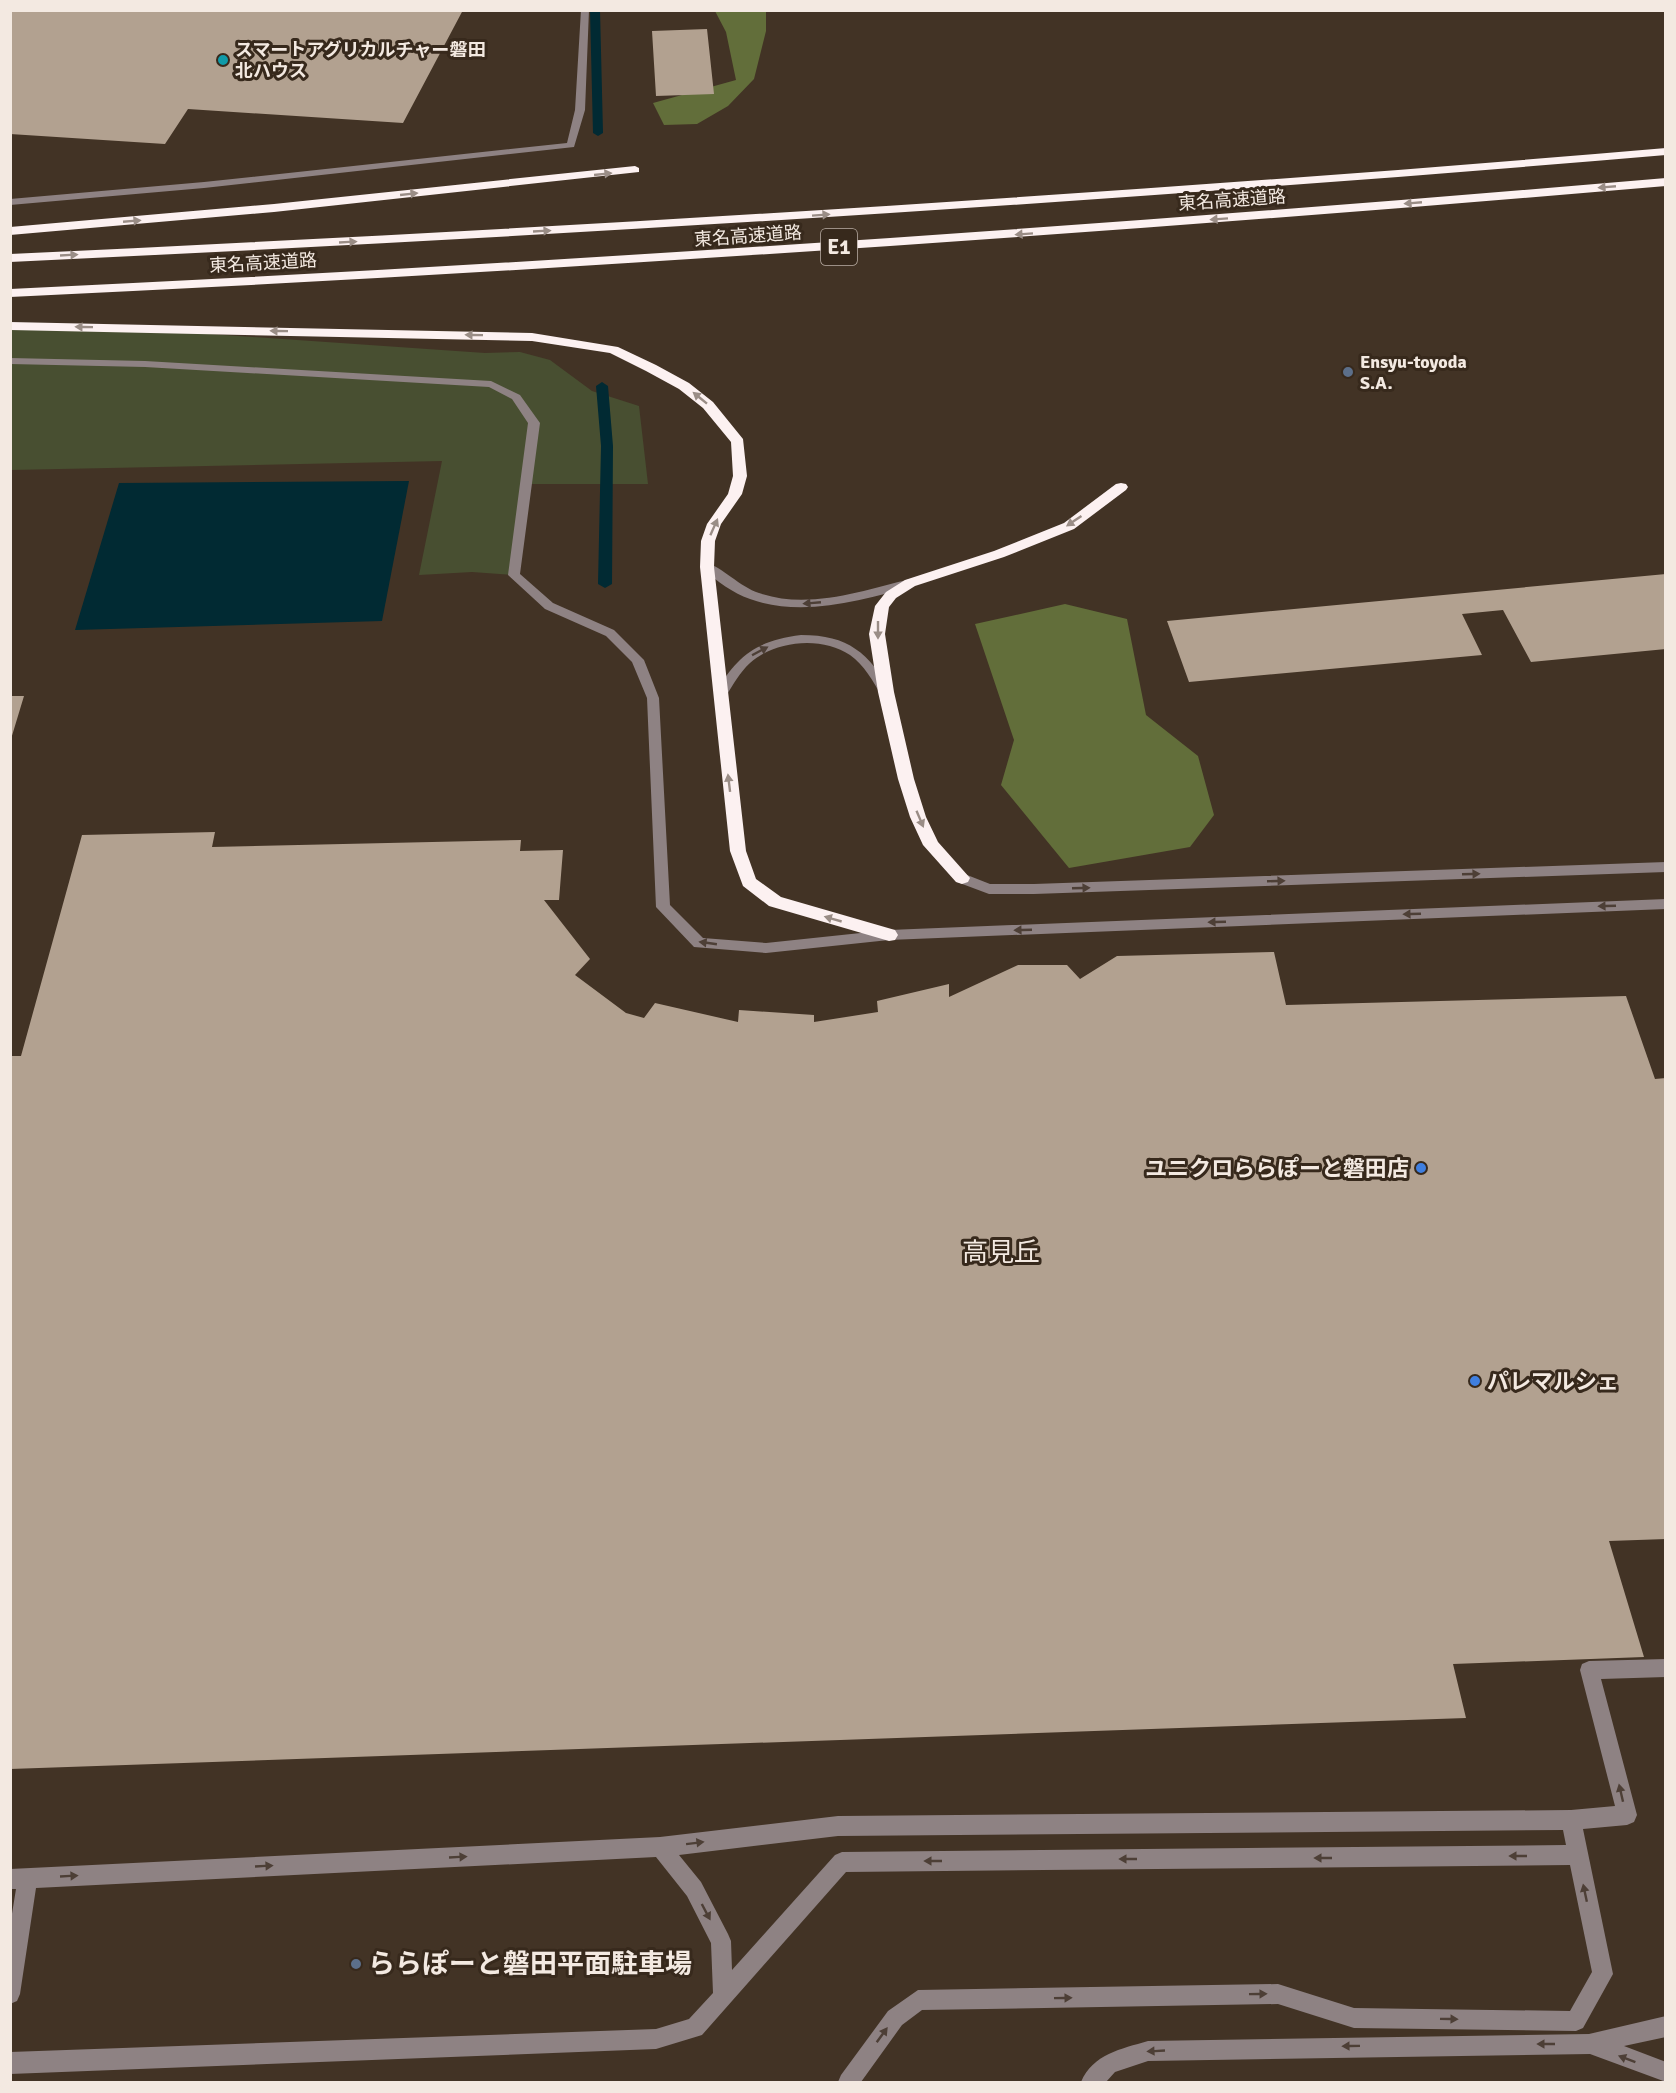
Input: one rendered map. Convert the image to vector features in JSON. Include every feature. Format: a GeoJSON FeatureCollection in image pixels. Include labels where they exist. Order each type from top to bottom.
{"type":"FeatureCollection","features":[{"type":"Feature","properties":{"kind":"highway","name":"東名高速道路"},"geometry":{"type":"LineString","coordinates":[[10,258],[745,220],[1297,182],[1665,151]]}},
{"type":"Feature","properties":{"kind":"highway"},"geometry":{"type":"LineString","coordinates":[[10,231],[274,208],[635,170]]}},
{"type":"Feature","properties":{"kind":"highway","name":"東名高速道路"},"geometry":{"type":"LineString","coordinates":[[10,293],[763,253],[1319,212],[1665,182]]}},
{"type":"Feature","properties":{"kind":"highway"},"geometry":{"type":"LineString","coordinates":[[10,326],[532,336],[613,350],[684,386],[708,405],[738,442],[740,476],[735,494],[714,524],[708,541],[707,567],[738,851],[749,882],[775,902],[889,935]]}},
{"type":"Feature","properties":{"kind":"highway"},"geometry":{"type":"LineString","coordinates":[[962,878],[931,845],[918,817],[906,779],[886,692],[877,634],[882,606],[891,595],[910,584],[999,554],[1069,526],[1121,487]]}},
{"type":"Feature","properties":{"kind":"street"},"geometry":{"type":"LineString","coordinates":[[10,202],[204,185],[571,145],[580,110],[585,10]]}},
{"type":"Feature","properties":{"kind":"street"},"geometry":{"type":"LineString","coordinates":[[10,361],[145,364],[491,384],[516,397],[534,423],[514,575],[549,606],[610,633],[638,660],[653,698],[663,907],[699,943],[766,948],[889,935],[1665,904]]}},
{"type":"Feature","properties":{"kind":"street"},"geometry":{"type":"LineString","coordinates":[[707,567],[734,587],[778,602],[808,604],[910,584]]}},
{"type":"Feature","properties":{"kind":"street"},"geometry":{"type":"LineString","coordinates":[[721,693],[748,658],[787,640],[809,639],[830,641],[853,651],[866,663],[886,692]]}},
{"type":"Feature","properties":{"kind":"street"},"geometry":{"type":"LineString","coordinates":[[962,878],[989,889],[1034,889],[1665,867]]}},
{"type":"Feature","properties":{"kind":"street"},"geometry":{"type":"LineString","coordinates":[[10,1994],[19,1878],[660,1847],[838,1826],[1570,1820],[1627,1815],[1589,1670],[1665,1668]]}},
{"type":"Feature","properties":{"kind":"street"},"geometry":{"type":"LineString","coordinates":[[848,2082],[895,2018],[918,2000],[1278,1994],[1354,2018],[1576,2021],[1603,1974],[1570,1820]]}},
{"type":"Feature","properties":{"kind":"street"},"geometry":{"type":"LineString","coordinates":[[660,1847],[694,1889],[721,1941],[723,1995]]}},
{"type":"Feature","properties":{"kind":"street"},"geometry":{"type":"LineString","coordinates":[[10,2063],[656,2039],[695,2028],[842,1862],[1576,1855]]}},
{"type":"Feature","properties":{"kind":"street"},"geometry":{"type":"LineString","coordinates":[[1092,2082],[1108,2064],[1148,2051],[1589,2044],[1665,2026]]}},
{"type":"Feature","properties":{"kind":"street"},"geometry":{"type":"LineString","coordinates":[[1589,2044],[1665,2073]]}},
{"type":"Feature","properties":{"kind":"green space"},"geometry":{"type":"Polygon","coordinates":[[[715,11],[766,11],[766,31],[754,79],[728,106],[697,124],[664,125],[653,103],[736,80],[726,32],[715,11]]]}},
{"type":"Feature","properties":{"kind":"green space"},"geometry":{"type":"Polygon","coordinates":[[[10,329],[137,329],[485,353],[520,352],[550,360],[592,391],[639,406],[648,484],[526,484],[514,575],[472,572],[419,575],[442,461],[11,470],[10,329]]]}},
{"type":"Feature","properties":{"kind":"green space"},"geometry":{"type":"Polygon","coordinates":[[[1065,604],[1127,619],[1146,715],[1198,756],[1214,815],[1190,847],[1069,868],[1001,785],[1014,740],[975,624],[1065,604]]]}},
{"type":"Feature","properties":{"kind":"water"},"geometry":{"type":"Polygon","coordinates":[[[409,481],[382,621],[75,630],[119,483],[409,481]]]}},
{"type":"Feature","properties":{"kind":"building","name":"スマートアグリカルチャー磐田 北ハウス"},"geometry":{"type":"Polygon","coordinates":[[[10,10],[463,10],[403,123],[188,109],[165,144],[10,134],[10,10]]]}},
{"type":"Feature","properties":{"kind":"building"},"geometry":{"type":"Polygon","coordinates":[[[707,29],[714,94],[656,96],[652,31],[707,29]]]}},
{"type":"Feature","properties":{"kind":"building"},"geometry":{"type":"Polygon","coordinates":[[[1666,574],[1666,649],[1531,662],[1503,610],[1462,614],[1482,655],[1189,682],[1167,621],[1666,574]]]}},
{"type":"Feature","properties":{"kind":"building"},"geometry":{"type":"Polygon","coordinates":[[[10,696],[24,696],[11,739],[10,738],[10,696]]]}},
{"type":"Feature","properties":{"kind":"building"},"geometry":{"type":"Polygon","coordinates":[[[215,832],[212,847],[521,840],[520,851],[563,850],[559,900],[544,900],[590,959],[575,975],[626,1013],[644,1018],[655,1003],[738,1022],[739,1010],[814,1015],[814,1022],[878,1012],[877,1001],[949,984],[949,997],[1018,965],[1067,965],[1080,979],[1117,956],[1274,952],[1286,1005],[1626,996],[1655,1079],[1666,1078],[1666,1539],[1609,1541],[1644,1657],[1453,1664],[1466,1718],[10,1769],[10,1056],[21,1056],[82,835],[215,832]]]}},
{"type":"Feature","properties":{"kind":"waterway"},"geometry":{"type":"LineString","coordinates":[[595,10],[598,133]]}},
{"type":"Feature","properties":{"kind":"waterway"},"geometry":{"type":"LineString","coordinates":[[602,386],[607,446],[605,584]]}},
{"type":"Feature","properties":{"kind":"place","name":"スマートアグリカルチャー磐田 北ハウス"},"geometry":{"type":"Point","coordinates":[223,60]}},
{"type":"Feature","properties":{"kind":"place","name":"Ensyu-toyoda S.A."},"geometry":{"type":"Point","coordinates":[1348,372]}},
{"type":"Feature","properties":{"kind":"place","name":"ユニクロららぽーと磐田店"},"geometry":{"type":"Point","coordinates":[1421,1168]}},
{"type":"Feature","properties":{"kind":"place","name":"パレマルシェ"},"geometry":{"type":"Point","coordinates":[1475,1381]}},
{"type":"Feature","properties":{"kind":"place","name":"ららぽーと磐田平面駐車場"},"geometry":{"type":"Point","coordinates":[356,1964]}},
{"type":"Feature","properties":{"kind":"district","name":"高見丘"},"geometry":{"type":"Point","coordinates":[1001,1252]}}]}
